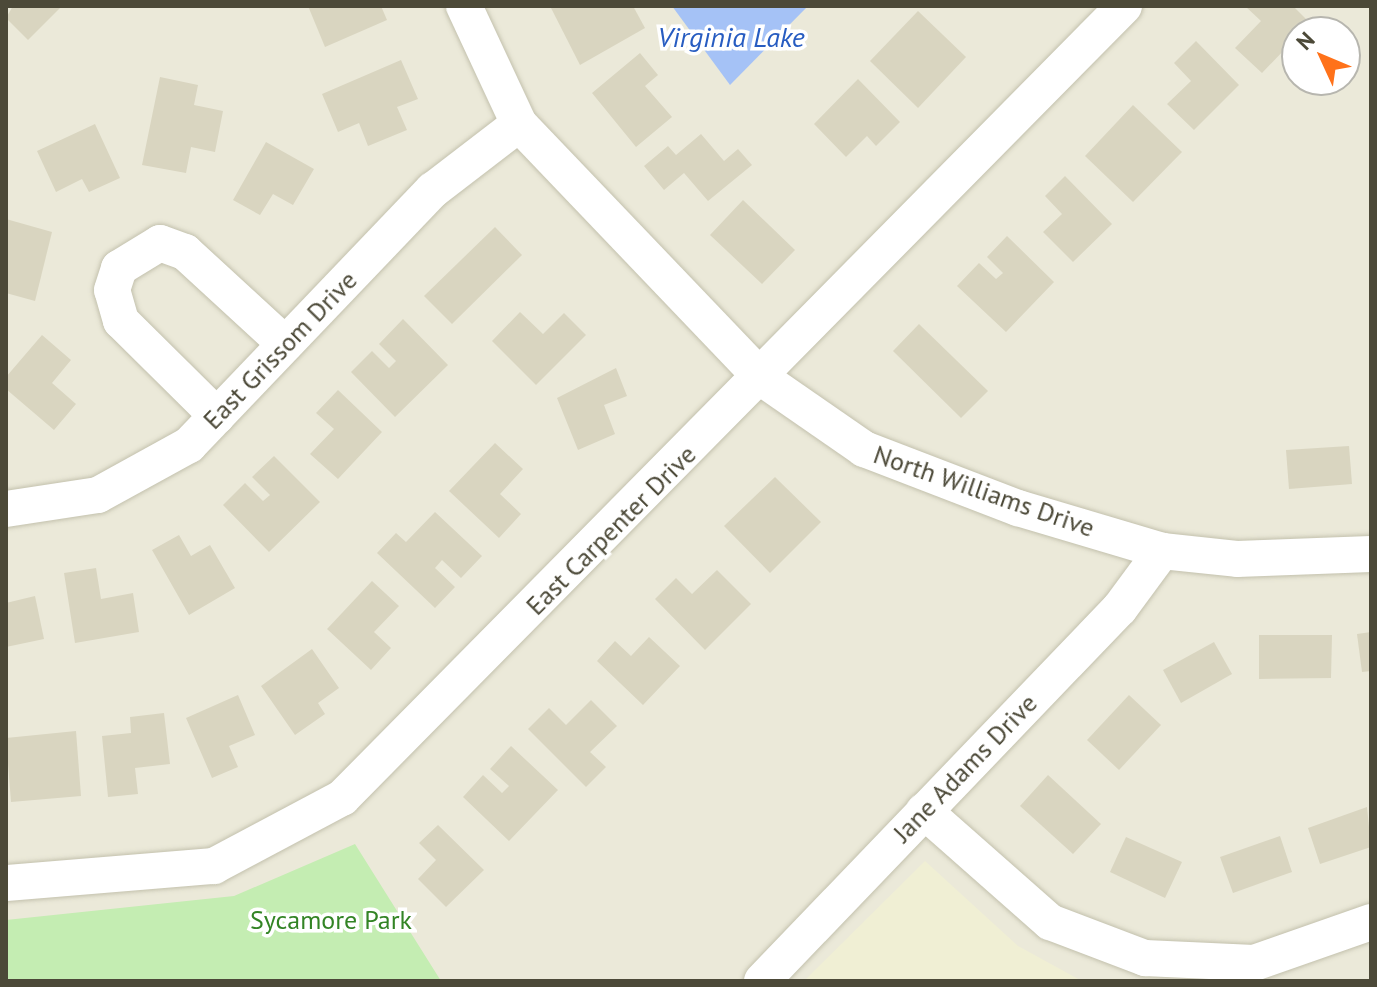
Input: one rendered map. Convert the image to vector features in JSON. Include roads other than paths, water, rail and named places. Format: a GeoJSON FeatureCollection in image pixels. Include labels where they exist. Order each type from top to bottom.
{"type":"FeatureCollection","features":[{"type":"Feature","properties":{"kind":"street","name":"North Williams Drive"},"geometry":{"type":"LineString","coordinates":[[464,6],[519,124],[763,379],[864,449],[1018,508],[1162,551],[1237,559],[1371,554]]}},
{"type":"Feature","properties":{"kind":"street","name":"East Carpenter Drive"},"geometry":{"type":"LineString","coordinates":[[6,883],[214,866],[342,798],[763,379],[1124,6]]}},
{"type":"Feature","properties":{"kind":"street","name":"East Grissom Drive"},"geometry":{"type":"LineString","coordinates":[[6,509],[98,495],[189,445],[433,190],[519,124]]}},
{"type":"Feature","properties":{"kind":"street"},"geometry":{"type":"LineString","coordinates":[[217,416],[121,321],[112,290],[126,260],[160,243],[185,252],[285,344]]}},
{"type":"Feature","properties":{"kind":"street","name":"Jane Adams Drive"},"geometry":{"type":"LineString","coordinates":[[762,981],[1120,608],[1162,551]]}},
{"type":"Feature","properties":{"kind":"street"},"geometry":{"type":"LineString","coordinates":[[924,811],[1050,922],[1145,958],[1254,963],[1371,922]]}},
{"type":"Feature","properties":{"kind":"water","name":"Virginia Lake"},"geometry":{"type":"Polygon","coordinates":[[[672,6],[808,6],[730,85],[672,6]]]}},
{"type":"Feature","properties":{"kind":"park label","name":"Sycamore Park"},"geometry":{"type":"Point","coordinates":[331,920]}}]}
